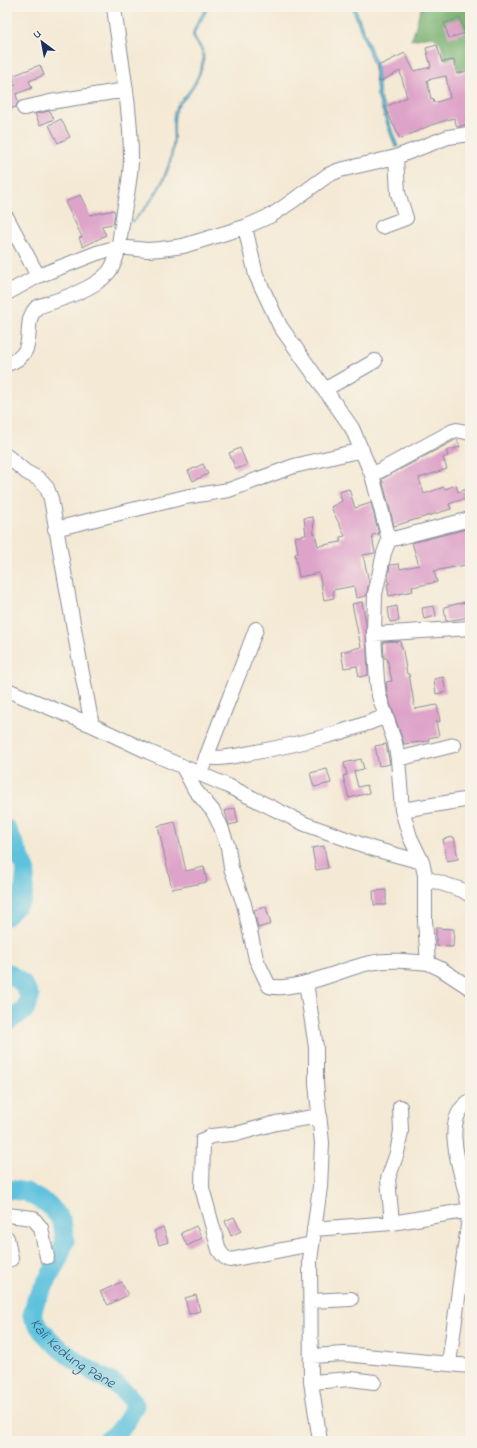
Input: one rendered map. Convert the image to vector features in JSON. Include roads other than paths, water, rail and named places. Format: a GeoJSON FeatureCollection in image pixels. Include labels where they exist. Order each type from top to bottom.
{"type":"FeatureCollection","features":[{"type":"Feature","properties":{"kind":"street"},"geometry":{"type":"LineString","coordinates":[[7,364],[23,356],[27,347],[33,311],[37,307],[81,291],[107,274],[115,262],[128,193],[131,159],[130,120],[114,7]]}},
{"type":"Feature","properties":{"kind":"street"},"geometry":{"type":"LineString","coordinates":[[24,108],[50,102],[126,90]]}},
{"type":"Feature","properties":{"kind":"street"},"geometry":{"type":"LineString","coordinates":[[7,293],[38,276],[97,253],[118,247],[147,250],[183,246],[245,226],[272,214],[292,202],[328,175],[340,170],[396,157],[448,137],[470,134]]}},
{"type":"Feature","properties":{"kind":"street"},"geometry":{"type":"LineString","coordinates":[[382,227],[406,218],[398,193],[396,157]]}},
{"type":"Feature","properties":{"kind":"street"},"geometry":{"type":"LineString","coordinates":[[7,218],[12,240],[38,276]]}},
{"type":"Feature","properties":{"kind":"street"},"geometry":{"type":"LineString","coordinates":[[245,226],[256,275],[280,326],[352,428],[372,475],[389,540],[384,553],[375,594],[374,634],[377,681],[379,696],[395,742],[398,759],[402,810],[410,837],[424,870],[428,963]]}},
{"type":"Feature","properties":{"kind":"street"},"geometry":{"type":"LineString","coordinates":[[324,390],[376,361]]}},
{"type":"Feature","properties":{"kind":"street"},"geometry":{"type":"LineString","coordinates":[[372,475],[452,431],[458,430],[470,432]]}},
{"type":"Feature","properties":{"kind":"street"},"geometry":{"type":"LineString","coordinates":[[55,529],[185,497],[230,490],[294,466],[362,450]]}},
{"type":"Feature","properties":{"kind":"street"},"geometry":{"type":"LineString","coordinates":[[7,456],[26,472],[39,479],[47,488],[51,499],[55,529],[92,725]]}},
{"type":"Feature","properties":{"kind":"street"},"geometry":{"type":"LineString","coordinates":[[389,540],[470,519]]}},
{"type":"Feature","properties":{"kind":"street"},"geometry":{"type":"LineString","coordinates":[[374,634],[470,628]]}},
{"type":"Feature","properties":{"kind":"street"},"geometry":{"type":"LineString","coordinates":[[192,771],[206,757],[256,629]]}},
{"type":"Feature","properties":{"kind":"street"},"geometry":{"type":"LineString","coordinates":[[7,690],[92,725],[228,786],[305,824],[374,849],[424,870],[470,895]]}},
{"type":"Feature","properties":{"kind":"street"},"geometry":{"type":"LineString","coordinates":[[206,757],[214,758],[233,756],[287,746],[340,733],[386,716]]}},
{"type":"Feature","properties":{"kind":"street"},"geometry":{"type":"LineString","coordinates":[[398,759],[454,745]]}},
{"type":"Feature","properties":{"kind":"street"},"geometry":{"type":"LineString","coordinates":[[192,771],[195,790],[213,811],[221,827],[228,847],[231,868],[244,904],[256,959],[267,984],[270,986],[283,987],[306,983],[370,963],[396,960],[428,963],[442,969],[470,988]]}},
{"type":"Feature","properties":{"kind":"street"},"geometry":{"type":"LineString","coordinates":[[402,810],[464,800]]}},
{"type":"Feature","properties":{"kind":"street"},"geometry":{"type":"LineString","coordinates":[[306,983],[316,1047],[316,1083],[322,1143],[321,1172],[310,1260],[311,1382],[320,1441]]}},
{"type":"Feature","properties":{"kind":"street"},"geometry":{"type":"LineString","coordinates":[[449,1363],[470,1210],[459,1163],[454,1125],[460,1111],[470,1101]]}},
{"type":"Feature","properties":{"kind":"street"},"geometry":{"type":"LineString","coordinates":[[392,1223],[388,1180],[397,1153],[401,1131],[400,1107]]}},
{"type":"Feature","properties":{"kind":"street"},"geometry":{"type":"LineString","coordinates":[[312,1244],[230,1260],[221,1254],[202,1188],[203,1140],[211,1136],[240,1133],[276,1123],[320,1116]]}},
{"type":"Feature","properties":{"kind":"street"},"geometry":{"type":"LineString","coordinates":[[314,1229],[392,1223],[470,1210]]}},
{"type":"Feature","properties":{"kind":"street"},"geometry":{"type":"LineString","coordinates":[[7,1215],[33,1218],[41,1228],[47,1257]]}},
{"type":"Feature","properties":{"kind":"street"},"geometry":{"type":"LineString","coordinates":[[7,1238],[11,1259]]}},
{"type":"Feature","properties":{"kind":"street"},"geometry":{"type":"LineString","coordinates":[[311,1301],[351,1299]]}},
{"type":"Feature","properties":{"kind":"street"},"geometry":{"type":"LineString","coordinates":[[311,1356],[344,1354],[470,1366]]}},
{"type":"Feature","properties":{"kind":"street"},"geometry":{"type":"LineString","coordinates":[[311,1382],[351,1379],[374,1382]]}},
{"type":"Feature","properties":{"kind":"water"},"geometry":{"type":"Polygon","coordinates":[[[207,7],[209,7],[194,33],[203,51],[204,62],[194,86],[177,108],[173,153],[170,165],[155,196],[132,223],[131,222],[147,205],[153,196],[168,165],[173,142],[173,121],[175,109],[193,85],[203,59],[200,47],[194,40],[193,34],[198,21],[207,7]]]}},
{"type":"Feature","properties":{"kind":"water"},"geometry":{"type":"Polygon","coordinates":[[[352,7],[355,7],[377,66],[380,96],[398,147],[395,147],[377,96],[374,67],[352,7]]]}},
{"type":"Feature","properties":{"kind":"waterway","name":"Kali Kedung Pane"},"geometry":{"type":"LineString","coordinates":[[7,829],[26,869],[23,898],[7,916]]}},
{"type":"Feature","properties":{"kind":"waterway","name":"Kali Kedung Pane"},"geometry":{"type":"LineString","coordinates":[[7,972],[22,983],[30,997],[25,1010],[7,1022]]}},
{"type":"Feature","properties":{"kind":"waterway","name":"Kali Kedung Pane"},"geometry":{"type":"LineString","coordinates":[[7,1189],[26,1192],[49,1205],[62,1221],[65,1241],[57,1263],[36,1300],[32,1315],[42,1331],[63,1351],[120,1388],[131,1398],[135,1405],[124,1426],[106,1441]]}}]}
